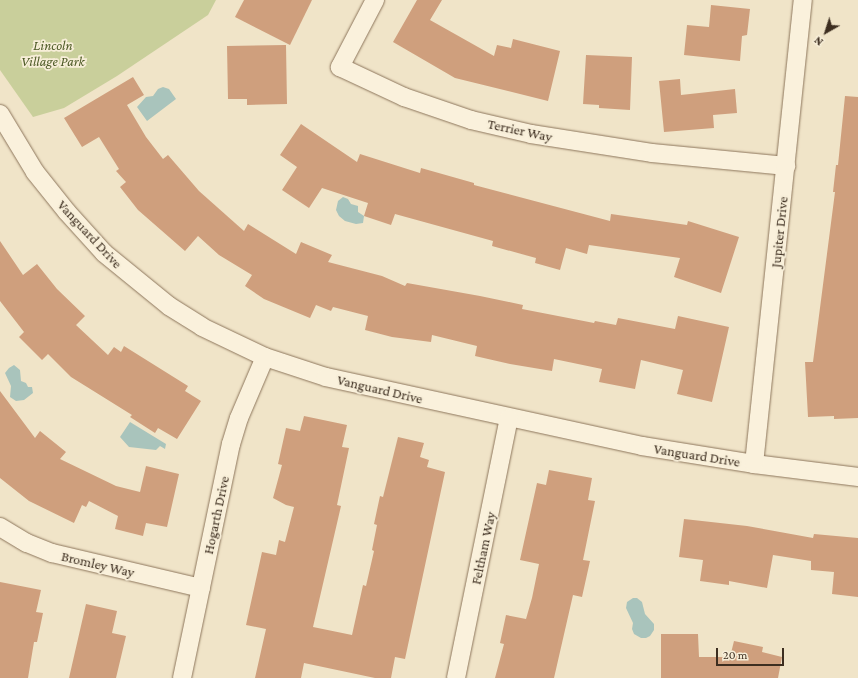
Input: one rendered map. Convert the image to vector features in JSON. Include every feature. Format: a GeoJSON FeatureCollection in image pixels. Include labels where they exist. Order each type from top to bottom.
{"type":"FeatureCollection","features":[{"type":"Feature","properties":{"kind":"street","name":"Terrier Way"},"geometry":{"type":"LineString","coordinates":[[375,0],[340,68],[404,97],[471,120],[531,134],[652,153],[786,166]]}},
{"type":"Feature","properties":{"kind":"street","name":"Jupiter Drive"},"geometry":{"type":"LineString","coordinates":[[754,464],[803,0]]}},
{"type":"Feature","properties":{"kind":"street","name":"Vanguard Drive"},"geometry":{"type":"LineString","coordinates":[[0,114],[35,172],[67,212],[104,253],[169,306],[202,327],[266,356],[326,377],[642,446],[754,464],[858,477]]}},
{"type":"Feature","properties":{"kind":"street","name":"Hogarth Drive"},"geometry":{"type":"LineString","coordinates":[[182,678],[231,444],[239,418],[266,356]]}},
{"type":"Feature","properties":{"kind":"street","name":"Feltham Way"},"geometry":{"type":"LineString","coordinates":[[456,678],[509,418]]}},
{"type":"Feature","properties":{"kind":"street","name":"Bromley Way"},"geometry":{"type":"LineString","coordinates":[[0,527],[27,543],[52,553],[201,588]]}},
{"type":"Feature","properties":{"kind":"green space","name":"Lincoln Village Park"},"geometry":{"type":"Polygon","coordinates":[[[0,0],[216,0],[208,15],[117,76],[64,108],[33,117],[0,70],[0,0]]]}},
{"type":"Feature","properties":{"kind":"water"},"geometry":{"type":"Polygon","coordinates":[[[163,87],[169,89],[176,99],[147,121],[137,107],[146,97],[153,96],[158,89],[163,87]]]}},
{"type":"Feature","properties":{"kind":"water"},"geometry":{"type":"Polygon","coordinates":[[[343,197],[348,199],[351,204],[358,206],[358,212],[364,216],[363,223],[356,224],[345,221],[339,216],[336,210],[338,201],[343,197]]]}},
{"type":"Feature","properties":{"kind":"water"},"geometry":{"type":"Polygon","coordinates":[[[14,365],[20,370],[21,381],[26,383],[28,387],[32,387],[33,393],[24,400],[16,401],[10,397],[11,386],[5,373],[14,365]]]}},
{"type":"Feature","properties":{"kind":"water"},"geometry":{"type":"Polygon","coordinates":[[[130,422],[166,444],[165,449],[160,446],[156,450],[129,447],[120,437],[130,422]]]}},
{"type":"Feature","properties":{"kind":"water"},"geometry":{"type":"Polygon","coordinates":[[[633,598],[637,598],[642,602],[645,614],[654,624],[654,630],[650,636],[646,638],[641,638],[634,634],[632,629],[633,623],[626,608],[627,602],[633,598]]]}},
{"type":"Feature","properties":{"kind":"building"},"geometry":{"type":"Polygon","coordinates":[[[244,0],[312,0],[290,45],[235,17],[244,0]]]}},
{"type":"Feature","properties":{"kind":"building"},"geometry":{"type":"Polygon","coordinates":[[[417,0],[442,0],[430,20],[494,56],[497,45],[511,48],[513,39],[560,51],[548,101],[455,78],[393,42],[417,0]]]}},
{"type":"Feature","properties":{"kind":"building"},"geometry":{"type":"Polygon","coordinates":[[[711,5],[750,9],[747,35],[742,36],[740,61],[684,55],[687,25],[709,27],[711,5]]]}},
{"type":"Feature","properties":{"kind":"building"},"geometry":{"type":"Polygon","coordinates":[[[286,45],[287,104],[247,105],[247,99],[228,99],[227,46],[286,45]]]}},
{"type":"Feature","properties":{"kind":"building"},"geometry":{"type":"Polygon","coordinates":[[[586,55],[632,57],[630,110],[599,108],[599,105],[583,104],[586,55]]]}},
{"type":"Feature","properties":{"kind":"building"},"geometry":{"type":"Polygon","coordinates":[[[133,77],[144,95],[127,105],[146,137],[163,159],[168,155],[199,191],[244,231],[248,224],[296,254],[301,242],[332,255],[328,262],[382,276],[405,286],[407,283],[480,296],[523,305],[522,309],[594,323],[595,321],[616,325],[618,318],[675,329],[678,316],[729,327],[712,402],[677,394],[683,370],[641,360],[635,389],[599,382],[602,369],[554,359],[552,371],[510,364],[475,356],[477,346],[432,335],[431,342],[392,337],[365,330],[368,316],[333,307],[331,311],[316,305],[310,318],[264,299],[245,286],[252,275],[219,255],[198,236],[185,251],[138,210],[120,187],[126,182],[116,171],[119,169],[99,137],[82,147],[64,118],[133,77]]]}},
{"type":"Feature","properties":{"kind":"building"},"geometry":{"type":"Polygon","coordinates":[[[680,79],[681,95],[735,89],[737,113],[713,115],[714,128],[664,132],[659,81],[680,79]]]}},
{"type":"Feature","properties":{"kind":"building"},"geometry":{"type":"Polygon","coordinates":[[[845,96],[858,97],[858,418],[834,419],[834,416],[808,417],[805,362],[813,362],[835,192],[833,192],[836,165],[838,165],[845,96]]]}},
{"type":"Feature","properties":{"kind":"building"},"geometry":{"type":"Polygon","coordinates":[[[301,124],[357,162],[360,154],[420,173],[421,168],[474,183],[474,185],[610,221],[611,214],[687,225],[688,221],[739,237],[721,293],[674,277],[680,258],[589,245],[587,254],[566,248],[560,270],[535,263],[536,258],[492,246],[493,241],[395,214],[391,225],[364,216],[368,203],[322,188],[309,208],[282,190],[297,167],[280,155],[301,124]]]}},
{"type":"Feature","properties":{"kind":"building"},"geometry":{"type":"Polygon","coordinates":[[[0,241],[23,275],[37,264],[57,289],[85,316],[76,325],[108,355],[114,347],[121,352],[124,346],[188,386],[185,391],[201,401],[177,439],[158,428],[155,433],[130,417],[132,415],[71,377],[48,354],[42,360],[19,337],[24,332],[0,301],[0,241]]]}},
{"type":"Feature","properties":{"kind":"building"},"geometry":{"type":"Polygon","coordinates":[[[0,391],[35,438],[40,431],[66,452],[60,459],[116,486],[140,492],[146,466],[179,474],[167,527],[146,523],[143,536],[115,529],[118,516],[89,501],[86,507],[82,505],[74,523],[29,501],[0,478],[0,391]]]}},
{"type":"Feature","properties":{"kind":"building"},"geometry":{"type":"Polygon","coordinates":[[[304,416],[347,425],[342,447],[349,448],[337,505],[341,506],[313,627],[352,635],[363,585],[366,586],[374,551],[372,550],[377,525],[374,524],[380,496],[383,497],[398,437],[424,443],[420,457],[429,460],[427,467],[445,472],[405,659],[395,657],[391,678],[375,678],[304,663],[301,678],[255,678],[266,629],[246,625],[262,552],[276,555],[279,540],[285,542],[294,507],[286,505],[273,498],[282,465],[278,464],[286,428],[300,431],[304,416]]]}},
{"type":"Feature","properties":{"kind":"building"},"geometry":{"type":"Polygon","coordinates":[[[549,470],[592,478],[588,500],[595,501],[583,560],[590,561],[582,597],[573,595],[554,678],[495,678],[504,644],[500,643],[506,615],[526,619],[532,598],[539,564],[520,560],[537,483],[546,485],[549,470]]]}},
{"type":"Feature","properties":{"kind":"building"},"geometry":{"type":"Polygon","coordinates":[[[684,519],[747,526],[813,538],[814,534],[858,538],[858,597],[832,594],[834,572],[811,570],[811,561],[773,555],[767,588],[729,581],[729,585],[700,581],[703,560],[679,557],[684,519]]]}},
{"type":"Feature","properties":{"kind":"building"},"geometry":{"type":"Polygon","coordinates":[[[0,582],[41,590],[36,612],[43,613],[37,642],[34,642],[28,678],[0,678],[0,582]]]}},
{"type":"Feature","properties":{"kind":"building"},"geometry":{"type":"Polygon","coordinates":[[[86,604],[117,611],[112,633],[126,636],[116,678],[69,678],[86,604]]]}},
{"type":"Feature","properties":{"kind":"building"},"geometry":{"type":"Polygon","coordinates":[[[661,634],[698,634],[699,657],[730,657],[734,641],[763,647],[762,652],[782,657],[778,678],[661,678],[661,634]]]}}]}
